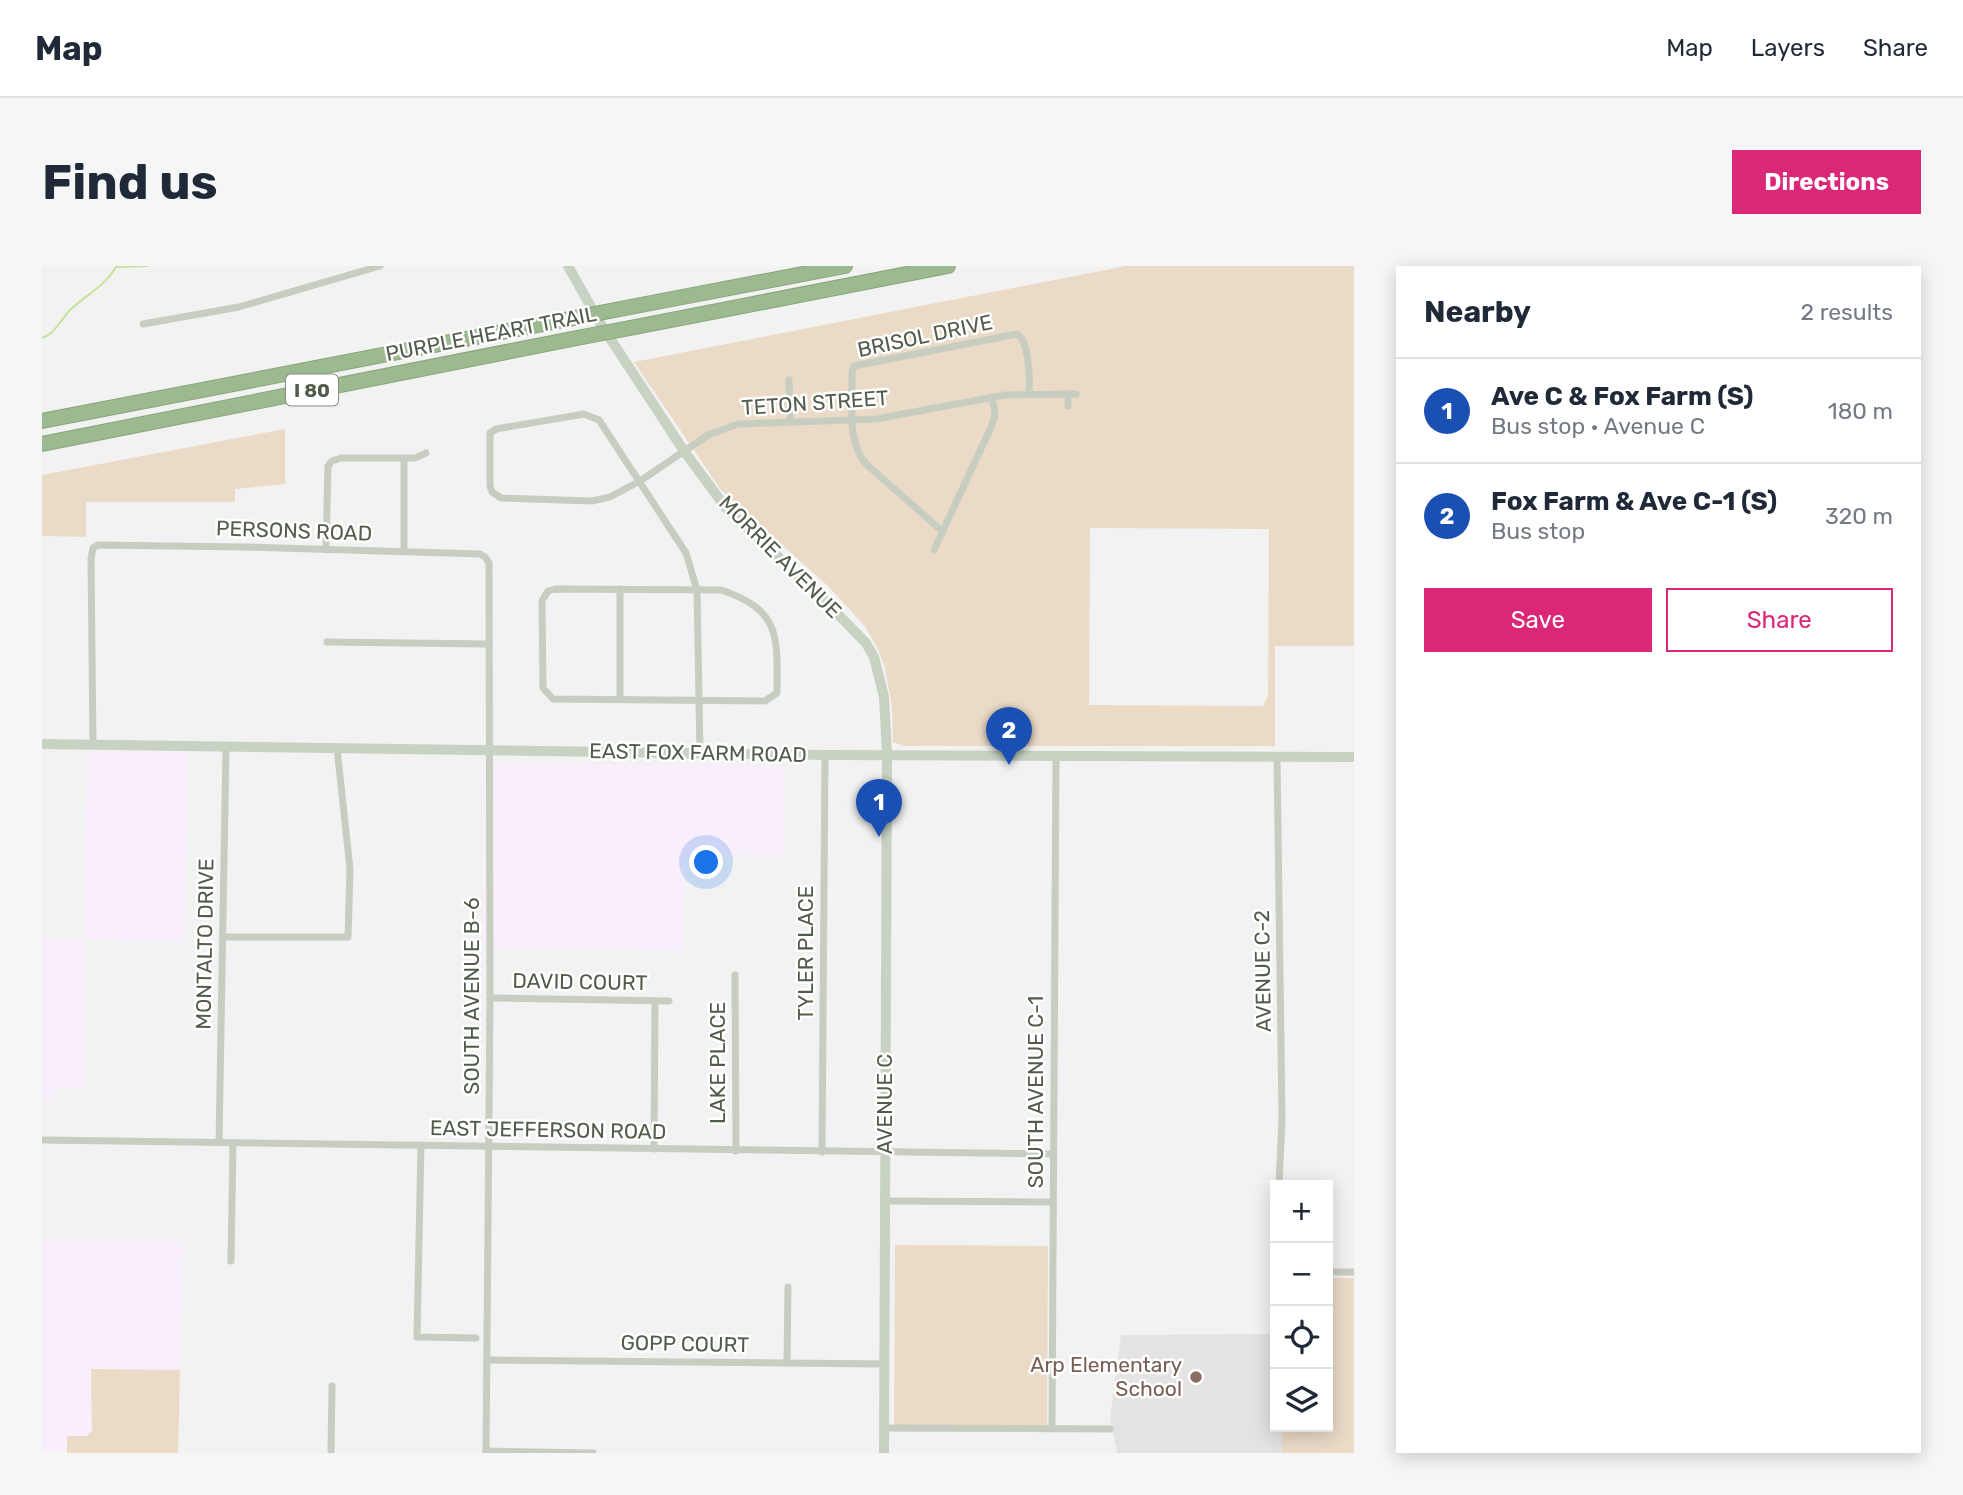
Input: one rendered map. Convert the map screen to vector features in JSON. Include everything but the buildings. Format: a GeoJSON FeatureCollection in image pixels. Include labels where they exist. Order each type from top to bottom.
{"type":"FeatureCollection","features":[{"type":"Feature","properties":{"kind":"highway","name":"PURPLE HEART TRAIL"},"geometry":{"type":"LineString","coordinates":[[42,420],[845,266]]}},
{"type":"Feature","properties":{"kind":"highway","name":"PURPLE HEART TRAIL"},"geometry":{"type":"LineString","coordinates":[[42,444],[948,266]]}},
{"type":"Feature","properties":{"kind":"main road","name":"MORRIE AVENUE"},"geometry":{"type":"LineString","coordinates":[[568,266],[600,323],[684,451],[726,508],[866,643],[874,657],[884,697],[887,755]]}},
{"type":"Feature","properties":{"kind":"main road","name":"EAST FOX FARM ROAD"},"geometry":{"type":"LineString","coordinates":[[42,744],[825,755],[1354,757]]}},
{"type":"Feature","properties":{"kind":"main road","name":"AVENUE C"},"geometry":{"type":"LineString","coordinates":[[884,1453],[887,755]]}},
{"type":"Feature","properties":{"kind":"street"},"geometry":{"type":"LineString","coordinates":[[143,324],[239,307],[380,266]]}},
{"type":"Feature","properties":{"kind":"street","name":"BRISOL DRIVE"},"geometry":{"type":"LineString","coordinates":[[943,532],[860,457],[855,447],[852,372],[857,364],[1017,334],[1022,337],[1025,350],[1030,380],[1029,393]]}},
{"type":"Feature","properties":{"kind":"street"},"geometry":{"type":"LineString","coordinates":[[789,380],[790,421]]}},
{"type":"Feature","properties":{"kind":"street","name":"TETON STREET"},"geometry":{"type":"LineString","coordinates":[[640,481],[594,416],[584,414],[496,429],[489,433],[489,486],[492,492],[501,498],[592,500],[610,497],[640,481],[708,435],[738,424],[881,418],[992,397],[1029,393],[1072,394],[1068,406]]}},
{"type":"Feature","properties":{"kind":"street"},"geometry":{"type":"LineString","coordinates":[[934,550],[992,425],[995,414],[992,397]]}},
{"type":"Feature","properties":{"kind":"street"},"geometry":{"type":"LineString","coordinates":[[326,550],[328,466],[332,461],[341,458],[404,459],[426,453]]}},
{"type":"Feature","properties":{"kind":"street"},"geometry":{"type":"LineString","coordinates":[[404,459],[404,551]]}},
{"type":"Feature","properties":{"kind":"street"},"geometry":{"type":"LineString","coordinates":[[640,481],[686,553],[697,590],[700,753]]}},
{"type":"Feature","properties":{"kind":"street","name":"PERSONS ROAD"},"geometry":{"type":"LineString","coordinates":[[93,745],[93,548],[109,544],[404,551],[480,554],[489,563]]}},
{"type":"Feature","properties":{"kind":"street","name":"SOUTH AVENUE B-6"},"geometry":{"type":"LineString","coordinates":[[485,1452],[490,998],[489,563]]}},
{"type":"Feature","properties":{"kind":"street"},"geometry":{"type":"LineString","coordinates":[[555,589],[620,589],[721,590],[749,602],[773,625],[777,640],[776,693],[765,701],[554,699],[543,688],[542,601],[548,591],[555,589]]}},
{"type":"Feature","properties":{"kind":"street"},"geometry":{"type":"LineString","coordinates":[[620,589],[620,699]]}},
{"type":"Feature","properties":{"kind":"street"},"geometry":{"type":"LineString","coordinates":[[327,642],[489,644]]}},
{"type":"Feature","properties":{"kind":"street","name":"MONTALTO DRIVE"},"geometry":{"type":"LineString","coordinates":[[219,1143],[226,747]]}},
{"type":"Feature","properties":{"kind":"street"},"geometry":{"type":"LineString","coordinates":[[223,937],[348,937],[350,869],[337,748]]}},
{"type":"Feature","properties":{"kind":"street","name":"TYLER PLACE"},"geometry":{"type":"LineString","coordinates":[[822,1152],[825,755]]}},
{"type":"Feature","properties":{"kind":"street","name":"SOUTH AVENUE C-1"},"geometry":{"type":"LineString","coordinates":[[1052,1429],[1056,755]]}},
{"type":"Feature","properties":{"kind":"street","name":"AVENUE C-2"},"geometry":{"type":"LineString","coordinates":[[1278,756],[1282,1119],[1279,1180]]}},
{"type":"Feature","properties":{"kind":"street","name":"LAKE PLACE"},"geometry":{"type":"LineString","coordinates":[[735,975],[736,1151]]}},
{"type":"Feature","properties":{"kind":"street","name":"DAVID COURT"},"geometry":{"type":"LineString","coordinates":[[490,998],[669,1001]]}},
{"type":"Feature","properties":{"kind":"street"},"geometry":{"type":"LineString","coordinates":[[654,1149],[655,1001]]}},
{"type":"Feature","properties":{"kind":"street","name":"EAST JEFFERSON ROAD"},"geometry":{"type":"LineString","coordinates":[[42,1140],[1053,1154]]}},
{"type":"Feature","properties":{"kind":"street"},"geometry":{"type":"LineString","coordinates":[[231,1261],[233,1143]]}},
{"type":"Feature","properties":{"kind":"street"},"geometry":{"type":"LineString","coordinates":[[421,1145],[418,1337],[476,1338]]}},
{"type":"Feature","properties":{"kind":"street"},"geometry":{"type":"LineString","coordinates":[[884,1201],[1053,1202]]}},
{"type":"Feature","properties":{"kind":"street"},"geometry":{"type":"LineString","coordinates":[[1333,1272],[1354,1272]]}},
{"type":"Feature","properties":{"kind":"street"},"geometry":{"type":"LineString","coordinates":[[787,1363],[788,1287]]}},
{"type":"Feature","properties":{"kind":"street","name":"GOPP COURT"},"geometry":{"type":"LineString","coordinates":[[487,1360],[884,1364]]}},
{"type":"Feature","properties":{"kind":"street"},"geometry":{"type":"LineString","coordinates":[[331,1453],[332,1386]]}},
{"type":"Feature","properties":{"kind":"street"},"geometry":{"type":"LineString","coordinates":[[884,1428],[1110,1429]]}},
{"type":"Feature","properties":{"kind":"street"},"geometry":{"type":"LineString","coordinates":[[485,1452],[593,1453]]}},
{"type":"Feature","properties":{"kind":"shaded area"},"geometry":{"type":"Polygon","coordinates":[[[1126,266],[1354,266],[1354,646],[1275,646],[1275,746],[903,746],[893,742],[892,707],[885,668],[864,625],[828,586],[721,490],[634,362],[1126,266]],[[1090,528],[1089,705],[1263,706],[1268,695],[1269,529],[1090,528]]]}},
{"type":"Feature","properties":{"kind":"shaded area"},"geometry":{"type":"Polygon","coordinates":[[[285,429],[285,484],[235,489],[235,502],[86,502],[86,537],[42,536],[42,475],[285,429]]]}},
{"type":"Feature","properties":{"kind":"shaded area"},"geometry":{"type":"Polygon","coordinates":[[[87,752],[187,753],[185,942],[84,941],[84,1087],[54,1087],[53,1100],[42,1100],[42,941],[84,940],[87,752]]]}},
{"type":"Feature","properties":{"kind":"shaded area"},"geometry":{"type":"Polygon","coordinates":[[[486,763],[785,766],[784,855],[686,854],[684,950],[482,947],[486,763]]]}},
{"type":"Feature","properties":{"kind":"shaded area"},"geometry":{"type":"Polygon","coordinates":[[[42,1239],[183,1241],[180,1370],[91,1369],[92,1431],[67,1453],[42,1453],[42,1239]]]}},
{"type":"Feature","properties":{"kind":"shaded area"},"geometry":{"type":"Polygon","coordinates":[[[895,1245],[1048,1246],[1047,1426],[894,1425],[895,1245]]]}},
{"type":"Feature","properties":{"kind":"shaded area"},"geometry":{"type":"Polygon","coordinates":[[[1333,1278],[1354,1278],[1354,1453],[1282,1453],[1282,1432],[1333,1432],[1333,1278]]]}},
{"type":"Feature","properties":{"kind":"shaded area","name":"Arp Elementary School"},"geometry":{"type":"Polygon","coordinates":[[[1270,1334],[1270,1432],[1282,1432],[1282,1453],[1117,1453],[1110,1418],[1121,1335],[1270,1334]]]}},
{"type":"Feature","properties":{"kind":"shaded area"},"geometry":{"type":"Polygon","coordinates":[[[91,1369],[180,1370],[178,1453],[67,1453],[67,1436],[87,1436],[92,1431],[91,1369]]]}},
{"type":"Feature","properties":{"kind":"waterway"},"geometry":{"type":"LineString","coordinates":[[42,338],[54,330],[70,310],[101,285],[116,267],[148,266]]}},
{"type":"Feature","properties":{"kind":"place","name":"Fox Farm & Ave C-1 (S)"},"geometry":{"type":"Point","coordinates":[1009,765]}},
{"type":"Feature","properties":{"kind":"place","name":"Ave C & Fox Farm (S)"},"geometry":{"type":"Point","coordinates":[879,837]}},
{"type":"Feature","properties":{"kind":"place","name":"Arp Elementary School"},"geometry":{"type":"Point","coordinates":[1196,1377]}}]}
